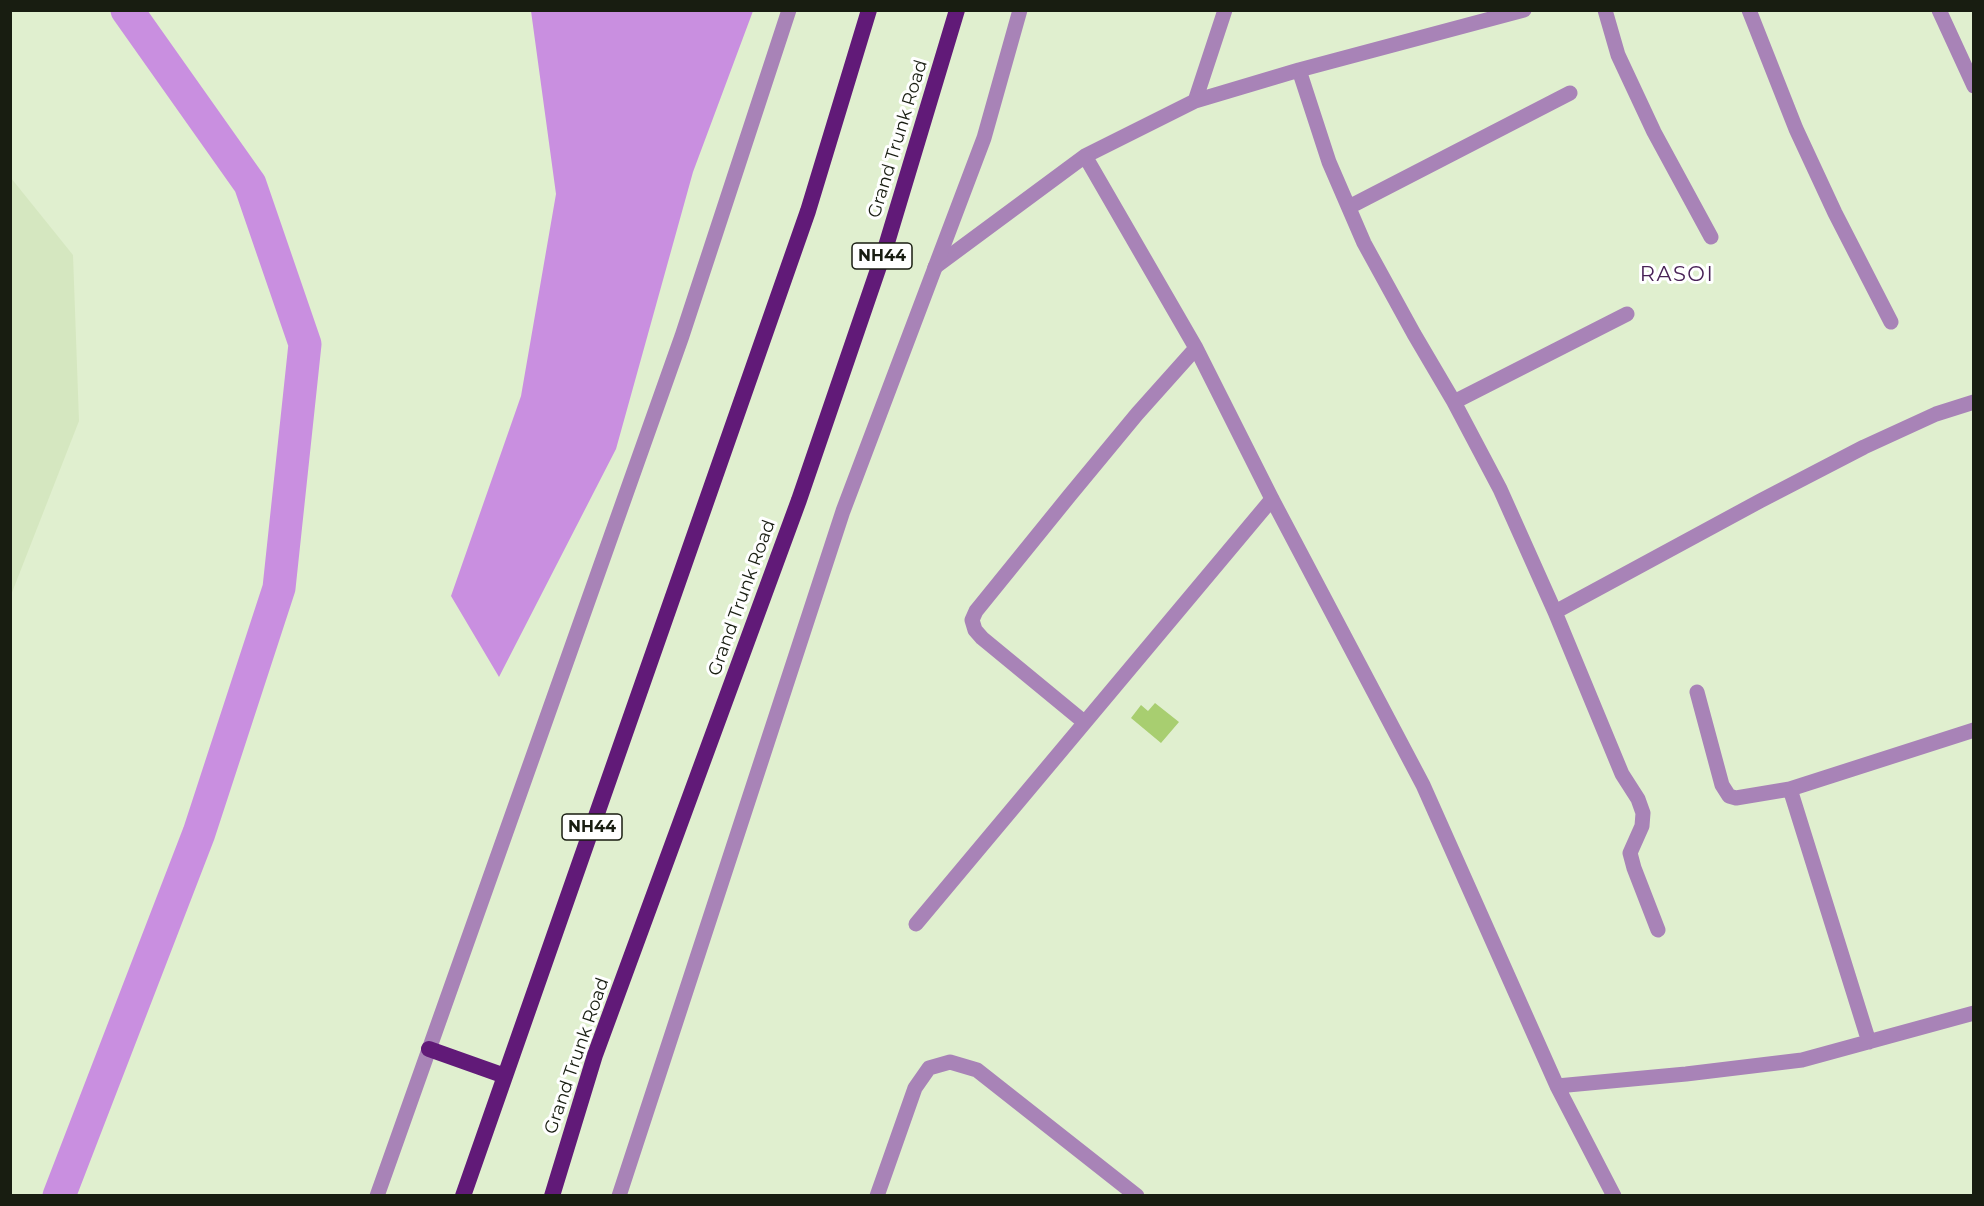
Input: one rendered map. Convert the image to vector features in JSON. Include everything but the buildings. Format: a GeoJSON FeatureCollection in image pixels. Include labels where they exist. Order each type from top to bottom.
{"type":"FeatureCollection","features":[{"type":"Feature","properties":{"kind":"highway","name":"NH44"},"geometry":{"type":"LineString","coordinates":[[465,1191],[808,211],[869,10]]}},
{"type":"Feature","properties":{"kind":"highway","name":"Grand Trunk Road"},"geometry":{"type":"LineString","coordinates":[[552,1196],[595,1055],[799,500],[882,257],[957,10]]}},
{"type":"Feature","properties":{"kind":"highway"},"geometry":{"type":"LineString","coordinates":[[429,1048],[505,1076]]}},
{"type":"Feature","properties":{"kind":"street"},"geometry":{"type":"LineString","coordinates":[[377,1196],[682,336],[789,10]]}},
{"type":"Feature","properties":{"kind":"street"},"geometry":{"type":"LineString","coordinates":[[619,1196],[843,512],[984,138],[1020,10]]}},
{"type":"Feature","properties":{"kind":"street"},"geometry":{"type":"LineString","coordinates":[[1195,101],[1225,10]]}},
{"type":"Feature","properties":{"kind":"street"},"geometry":{"type":"LineString","coordinates":[[935,267],[1085,156],[1195,101],[1299,70],[1524,10]]}},
{"type":"Feature","properties":{"kind":"street"},"geometry":{"type":"LineString","coordinates":[[1605,10],[1618,55],[1654,132],[1711,237]]}},
{"type":"Feature","properties":{"kind":"street"},"geometry":{"type":"LineString","coordinates":[[1749,10],[1796,129],[1835,213],[1891,322]]}},
{"type":"Feature","properties":{"kind":"street"},"geometry":{"type":"LineString","coordinates":[[1939,10],[1974,86]]}},
{"type":"Feature","properties":{"kind":"street"},"geometry":{"type":"LineString","coordinates":[[1299,70],[1329,162],[1364,243],[1454,402],[1500,489],[1555,612],[1622,774],[1638,799],[1643,813],[1642,826],[1630,853],[1658,930]]}},
{"type":"Feature","properties":{"kind":"street"},"geometry":{"type":"LineString","coordinates":[[1349,207],[1570,93]]}},
{"type":"Feature","properties":{"kind":"street"},"geometry":{"type":"LineString","coordinates":[[1085,156],[1196,348],[1272,499],[1423,785],[1557,1086],[1614,1196]]}},
{"type":"Feature","properties":{"kind":"street"},"geometry":{"type":"LineString","coordinates":[[1454,402],[1627,314]]}},
{"type":"Feature","properties":{"kind":"street"},"geometry":{"type":"LineString","coordinates":[[1084,722],[982,638],[975,630],[972,620],[976,611],[1070,495],[1137,414],[1196,348]]}},
{"type":"Feature","properties":{"kind":"street"},"geometry":{"type":"LineString","coordinates":[[1555,612],[1854,452],[1936,414],[1974,402]]}},
{"type":"Feature","properties":{"kind":"street"},"geometry":{"type":"LineString","coordinates":[[916,924],[1272,499]]}},
{"type":"Feature","properties":{"kind":"street"},"geometry":{"type":"LineString","coordinates":[[1697,692],[1722,785],[1729,796],[1736,798],[1790,789],[1974,730]]}},
{"type":"Feature","properties":{"kind":"street"},"geometry":{"type":"LineString","coordinates":[[1790,789],[1869,1042]]}},
{"type":"Feature","properties":{"kind":"street"},"geometry":{"type":"LineString","coordinates":[[1557,1086],[1802,1060],[1974,1013]]}},
{"type":"Feature","properties":{"kind":"street"},"geometry":{"type":"LineString","coordinates":[[877,1196],[915,1088],[929,1068],[950,1062],[977,1070],[1137,1196]]}},
{"type":"Feature","properties":{"kind":"shaded area"},"geometry":{"type":"Polygon","coordinates":[[[531,11],[753,11],[693,172],[616,449],[499,677],[451,596],[521,396],[556,194],[531,11]]]}},
{"type":"Feature","properties":{"kind":"shaded area"},"geometry":{"type":"Polygon","coordinates":[[[11,178],[73,255],[79,421],[11,595],[11,178]]]}},
{"type":"Feature","properties":{"kind":"waterway"},"geometry":{"type":"LineString","coordinates":[[59,1196],[199,833],[279,588],[305,344],[250,184],[127,10]]}},
{"type":"Feature","properties":{"kind":"district","name":"RASOI"},"geometry":{"type":"Point","coordinates":[1677,275]}}]}
